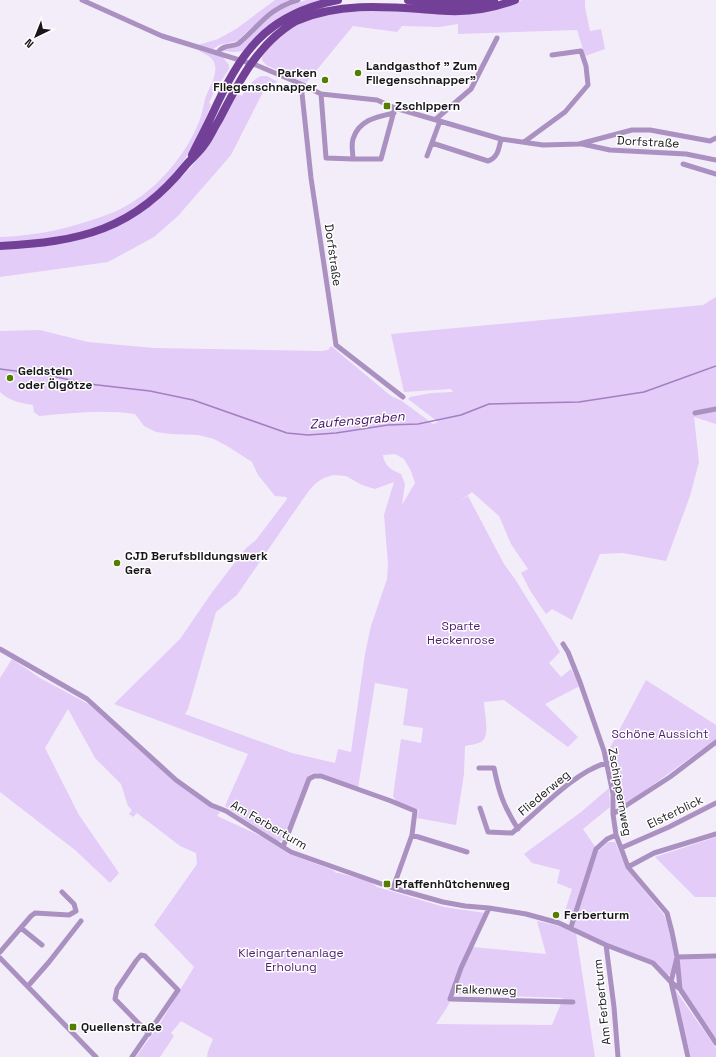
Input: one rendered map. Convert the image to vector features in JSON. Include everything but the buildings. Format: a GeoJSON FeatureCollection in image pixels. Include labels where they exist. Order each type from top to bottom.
{"type":"FeatureCollection","features":[{"type":"Feature","properties":{"kind":"main road"},"geometry":{"type":"LineString","coordinates":[[188,163],[227,82],[241,60],[260,38],[275,24],[299,12],[325,2],[338,0]]}},
{"type":"Feature","properties":{"kind":"main road"},"geometry":{"type":"LineString","coordinates":[[408,0],[471,4],[494,0]]}},
{"type":"Feature","properties":{"kind":"main road"},"geometry":{"type":"LineString","coordinates":[[0,246],[54,241],[83,235],[106,228],[138,211],[153,200],[205,144],[230,97],[251,63],[265,46],[297,21],[324,10],[359,4],[385,4],[448,11],[490,8],[515,0]]}},
{"type":"Feature","properties":{"kind":"street","name":"Dorfstraße"},"geometry":{"type":"LineString","coordinates":[[82,0],[162,36],[251,63],[321,94],[377,100],[395,110],[438,120],[501,139],[543,145],[579,144],[610,150],[686,154],[716,160]]}},
{"type":"Feature","properties":{"kind":"street"},"geometry":{"type":"LineString","coordinates":[[218,52],[224,46],[238,44],[270,13],[281,6],[298,0]]}},
{"type":"Feature","properties":{"kind":"street"},"geometry":{"type":"LineString","coordinates":[[427,156],[438,120],[471,89],[497,38]]}},
{"type":"Feature","properties":{"kind":"street"},"geometry":{"type":"LineString","coordinates":[[524,142],[565,112],[588,85],[586,66],[581,51],[552,55]]}},
{"type":"Feature","properties":{"kind":"street","name":"Dorfstraße"},"geometry":{"type":"LineString","coordinates":[[301,84],[311,178],[336,345],[403,397]]}},
{"type":"Feature","properties":{"kind":"street"},"geometry":{"type":"LineString","coordinates":[[321,94],[326,158],[382,159],[395,110]]}},
{"type":"Feature","properties":{"kind":"street"},"geometry":{"type":"LineString","coordinates":[[353,159],[352,140],[357,130],[368,120],[395,110]]}},
{"type":"Feature","properties":{"kind":"street","name":"Dorfstraße"},"geometry":{"type":"LineString","coordinates":[[579,144],[632,130],[650,130],[710,140],[716,138]]}},
{"type":"Feature","properties":{"kind":"street"},"geometry":{"type":"LineString","coordinates":[[432,143],[488,161],[492,160],[497,153],[501,139]]}},
{"type":"Feature","properties":{"kind":"street","name":"Dorfstraße"},"geometry":{"type":"LineString","coordinates":[[683,164],[716,174]]}},
{"type":"Feature","properties":{"kind":"street"},"geometry":{"type":"LineString","coordinates":[[695,413],[716,409]]}},
{"type":"Feature","properties":{"kind":"street","name":"Zschippernweg"},"geometry":{"type":"LineString","coordinates":[[563,644],[568,652],[580,682],[604,751],[613,794],[613,814],[616,835],[628,867],[667,914],[677,957],[671,982]]}},
{"type":"Feature","properties":{"kind":"street","name":"Am Ferberturm"},"geometry":{"type":"LineString","coordinates":[[0,649],[87,699],[176,780],[211,805],[226,811],[283,847],[303,857],[393,888],[443,902],[526,914],[571,927],[606,944],[653,963],[671,982],[680,988]]}},
{"type":"Feature","properties":{"kind":"street"},"geometry":{"type":"LineString","coordinates":[[613,814],[670,777],[716,742]]}},
{"type":"Feature","properties":{"kind":"street","name":"Fliederweg"},"geometry":{"type":"LineString","coordinates":[[480,808],[488,832],[512,833],[570,782],[606,762]]}},
{"type":"Feature","properties":{"kind":"street","name":"Fliederweg"},"geometry":{"type":"LineString","coordinates":[[479,768],[494,768],[498,790],[508,814],[518,829]]}},
{"type":"Feature","properties":{"kind":"street"},"geometry":{"type":"LineString","coordinates":[[283,847],[309,779],[314,776],[321,776],[391,801],[416,811],[412,834],[393,888]]}},
{"type":"Feature","properties":{"kind":"street","name":"Elsterblick"},"geometry":{"type":"LineString","coordinates":[[621,848],[669,827],[716,803]]}},
{"type":"Feature","properties":{"kind":"street"},"geometry":{"type":"LineString","coordinates":[[412,834],[467,852]]}},
{"type":"Feature","properties":{"kind":"street"},"geometry":{"type":"LineString","coordinates":[[628,867],[654,853],[716,834]]}},
{"type":"Feature","properties":{"kind":"street"},"geometry":{"type":"LineString","coordinates":[[571,927],[596,849],[616,835]]}},
{"type":"Feature","properties":{"kind":"street"},"geometry":{"type":"LineString","coordinates":[[0,952],[35,913],[69,915],[76,911],[74,904],[62,892]]}},
{"type":"Feature","properties":{"kind":"street","name":"Falkenweg"},"geometry":{"type":"LineString","coordinates":[[489,908],[461,968],[450,999],[573,1002]]}},
{"type":"Feature","properties":{"kind":"street"},"geometry":{"type":"LineString","coordinates":[[28,986],[81,921]]}},
{"type":"Feature","properties":{"kind":"street"},"geometry":{"type":"LineString","coordinates":[[21,928],[42,945]]}},
{"type":"Feature","properties":{"kind":"street","name":"Am Ferberturm"},"geometry":{"type":"LineString","coordinates":[[606,944],[614,1007],[618,1057]]}},
{"type":"Feature","properties":{"kind":"street"},"geometry":{"type":"LineString","coordinates":[[132,1057],[149,1034],[178,990],[145,956],[141,955],[117,989],[115,999],[149,1034]]}},
{"type":"Feature","properties":{"kind":"street"},"geometry":{"type":"LineString","coordinates":[[716,956],[677,957],[680,988],[716,1043]]}},
{"type":"Feature","properties":{"kind":"street"},"geometry":{"type":"LineString","coordinates":[[0,958],[96,1057]]}},
{"type":"Feature","properties":{"kind":"street"},"geometry":{"type":"LineString","coordinates":[[671,982],[688,1057]]}},
{"type":"Feature","properties":{"kind":"green space"},"geometry":{"type":"Polygon","coordinates":[[[275,0],[291,0],[268,13],[237,41],[219,45],[213,49],[198,45],[218,39],[236,29],[275,0]]]}},
{"type":"Feature","properties":{"kind":"green space"},"geometry":{"type":"Polygon","coordinates":[[[306,0],[324,0],[243,51],[222,51],[240,45],[278,10],[306,0]]]}},
{"type":"Feature","properties":{"kind":"green space"},"geometry":{"type":"Polygon","coordinates":[[[522,0],[585,0],[590,31],[601,29],[605,49],[585,56],[577,30],[458,34],[458,24],[439,27],[402,26],[397,32],[353,26],[306,83],[266,65],[262,60],[266,50],[284,33],[301,22],[325,13],[510,5],[522,0]]]}},
{"type":"Feature","properties":{"kind":"green space"},"geometry":{"type":"Polygon","coordinates":[[[197,50],[225,57],[224,59],[229,65],[229,69],[214,92],[209,103],[211,104],[203,126],[193,146],[167,181],[152,195],[134,208],[115,220],[90,230],[27,241],[0,243],[0,237],[35,234],[58,230],[110,214],[138,199],[149,190],[178,159],[193,135],[200,119],[205,99],[214,78],[215,67],[214,61],[210,57],[197,50]]]}},
{"type":"Feature","properties":{"kind":"green space"},"geometry":{"type":"Polygon","coordinates":[[[261,76],[267,76],[278,82],[270,84],[265,88],[231,155],[178,216],[154,237],[108,262],[0,277],[0,249],[74,240],[153,204],[192,166],[238,94],[242,96],[250,84],[261,76]]]}},
{"type":"Feature","properties":{"kind":"green space","name":"Sparte Heckenrose"},"geometry":{"type":"Polygon","coordinates":[[[716,297],[716,424],[694,417],[699,462],[690,496],[666,561],[623,553],[600,554],[572,620],[552,609],[546,614],[531,592],[521,573],[528,569],[511,544],[499,516],[472,492],[460,501],[468,496],[504,564],[515,579],[560,652],[549,663],[561,677],[571,669],[580,686],[545,704],[578,737],[568,747],[504,700],[484,702],[486,735],[481,742],[465,746],[464,774],[456,825],[417,818],[419,810],[396,801],[393,796],[401,739],[421,743],[423,728],[403,725],[408,689],[375,683],[358,788],[318,773],[312,773],[308,777],[285,839],[281,841],[277,841],[225,806],[248,754],[114,704],[180,639],[213,591],[246,548],[256,540],[287,499],[286,497],[275,496],[258,475],[252,462],[214,439],[198,435],[156,432],[144,426],[135,414],[99,412],[39,416],[34,412],[33,405],[7,398],[0,392],[0,331],[40,330],[88,342],[154,348],[321,351],[328,350],[331,346],[391,396],[402,401],[433,424],[438,422],[408,399],[410,397],[431,393],[453,392],[451,389],[404,392],[391,334],[703,305],[716,297]],[[395,454],[383,455],[387,465],[401,474],[405,484],[402,505],[415,483],[411,471],[404,459],[395,454]],[[334,475],[319,481],[312,487],[237,595],[216,612],[188,709],[185,714],[292,753],[335,763],[338,749],[351,752],[365,654],[371,626],[387,579],[388,564],[384,515],[394,482],[375,489],[362,485],[346,476],[334,475]]]}},
{"type":"Feature","properties":{"kind":"green space","name":"Kleingartenanlage Erholung"},"geometry":{"type":"Polygon","coordinates":[[[12,659],[40,678],[92,706],[179,784],[220,812],[217,816],[263,837],[289,854],[333,870],[336,873],[369,881],[377,887],[444,907],[485,913],[465,962],[472,947],[546,954],[537,921],[568,928],[576,933],[595,1057],[207,1057],[213,1039],[181,1021],[171,1033],[174,1036],[160,1057],[136,1057],[159,1025],[194,967],[154,925],[197,864],[196,853],[180,846],[137,813],[133,817],[129,814],[132,810],[128,806],[121,784],[95,758],[68,709],[45,748],[79,815],[119,873],[110,883],[75,850],[0,792],[0,678],[12,659]],[[454,994],[436,1024],[552,1025],[563,998],[454,994]]]}},
{"type":"Feature","properties":{"kind":"green space","name":"Schöne Aussicht"},"geometry":{"type":"Polygon","coordinates":[[[646,680],[716,725],[716,739],[639,795],[617,808],[607,753],[646,680]]]}},
{"type":"Feature","properties":{"kind":"green space"},"geometry":{"type":"Polygon","coordinates":[[[609,788],[610,807],[583,829],[598,851],[608,842],[615,842],[626,868],[664,915],[670,932],[674,951],[674,967],[670,975],[667,975],[653,961],[606,943],[575,928],[565,911],[572,889],[557,883],[560,870],[532,863],[524,854],[581,812],[609,788]]]}},
{"type":"Feature","properties":{"kind":"green space"},"geometry":{"type":"Polygon","coordinates":[[[716,837],[716,897],[695,897],[655,857],[716,837]]]}},
{"type":"Feature","properties":{"kind":"green space"},"geometry":{"type":"Polygon","coordinates":[[[679,958],[716,959],[716,1038],[681,988],[679,958]]]}},
{"type":"Feature","properties":{"kind":"green space"},"geometry":{"type":"Polygon","coordinates":[[[674,988],[716,1048],[716,1057],[691,1057],[674,988]]]}},
{"type":"Feature","properties":{"kind":"waterway","name":"Zaufensgraben"},"geometry":{"type":"LineString","coordinates":[[0,369],[47,375],[89,384],[150,391],[193,400],[287,433],[308,435],[336,433],[388,425],[418,424],[461,415],[489,404],[579,402],[644,392],[716,366]]}},
{"type":"Feature","properties":{"kind":"place","name":"Landgasthof \" Zum Fliegenschnapper\""},"geometry":{"type":"Point","coordinates":[358,73]}},
{"type":"Feature","properties":{"kind":"place","name":"Parken Fliegenschnapper"},"geometry":{"type":"Point","coordinates":[325,80]}},
{"type":"Feature","properties":{"kind":"place","name":"Zschippern"},"geometry":{"type":"Point","coordinates":[387,106]}},
{"type":"Feature","properties":{"kind":"place","name":"Geldstein oder Ölgötze"},"geometry":{"type":"Point","coordinates":[10,378]}},
{"type":"Feature","properties":{"kind":"place","name":"CJD Berufsbildungswerk Gera"},"geometry":{"type":"Point","coordinates":[117,563]}},
{"type":"Feature","properties":{"kind":"place","name":"Pfaffenhütchenweg"},"geometry":{"type":"Point","coordinates":[387,884]}},
{"type":"Feature","properties":{"kind":"place","name":"Ferberturm"},"geometry":{"type":"Point","coordinates":[556,915]}},
{"type":"Feature","properties":{"kind":"place","name":"Quellenstraße"},"geometry":{"type":"Point","coordinates":[73,1027]}}]}
